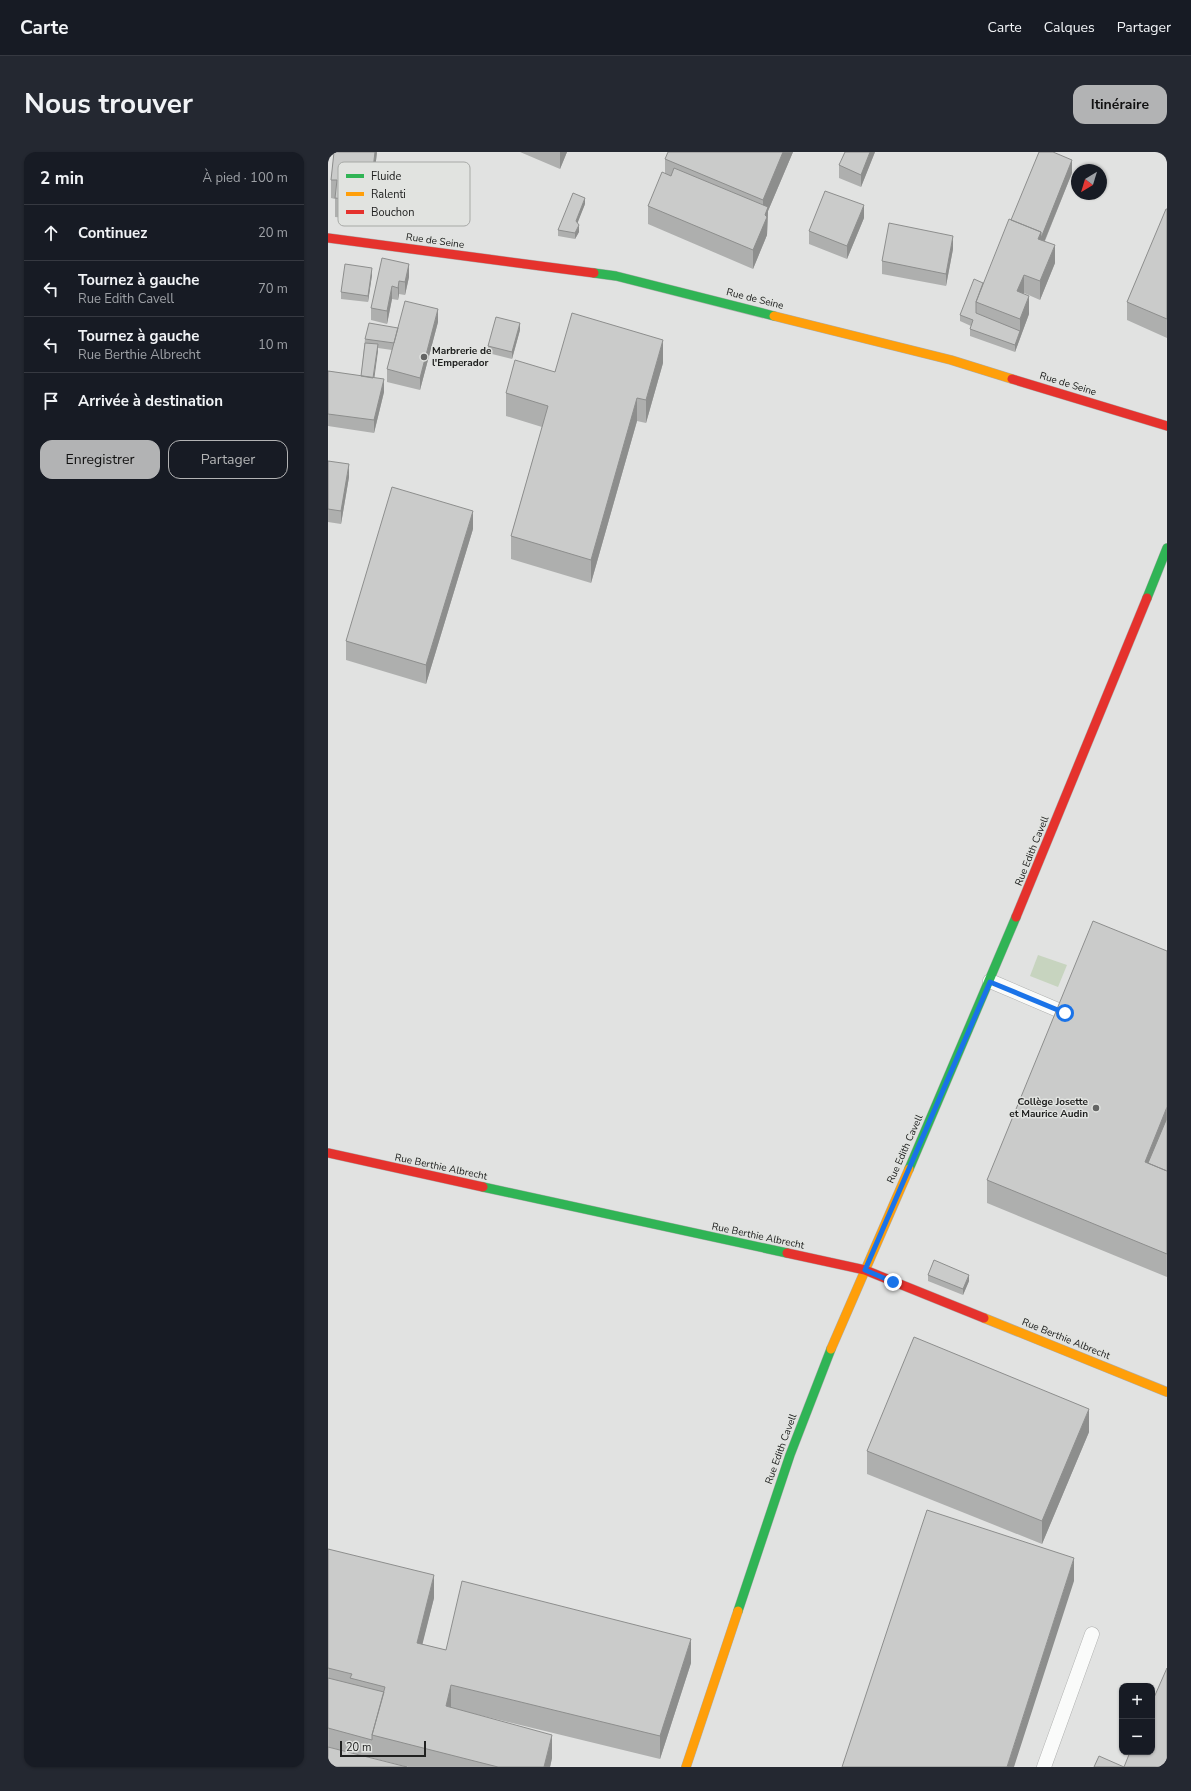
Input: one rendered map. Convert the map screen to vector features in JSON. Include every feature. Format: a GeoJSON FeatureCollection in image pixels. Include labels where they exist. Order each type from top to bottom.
{"type":"FeatureCollection","features":[{"type":"Feature","properties":{"kind":"street","name":"Rue de Seine"},"geometry":{"type":"LineString","coordinates":[[328,238],[616,276],[951,360],[1167,426]]}},
{"type":"Feature","properties":{"kind":"street","name":"Rue Edith Cavell"},"geometry":{"type":"LineString","coordinates":[[686,1767],[790,1455],[830,1348],[990,982],[1167,548]]}},
{"type":"Feature","properties":{"kind":"street","name":"Rue Berthie Albrecht"},"geometry":{"type":"LineString","coordinates":[[328,1153],[865,1270],[1167,1392]]}},
{"type":"Feature","properties":{"kind":"lane"},"geometry":{"type":"LineString","coordinates":[[990,982],[1065,1013]]}},
{"type":"Feature","properties":{"kind":"lane"},"geometry":{"type":"LineString","coordinates":[[1044,1767],[1092,1634]]}},
{"type":"Feature","properties":{"kind":"green space"},"geometry":{"type":"Polygon","coordinates":[[[1038,955],[1067,965],[1058,987],[1030,976],[1038,955]]]}},
{"type":"Feature","properties":{"kind":"building"},"geometry":{"type":"Polygon","coordinates":[[[334,152],[375,152],[374,162],[338,162],[338,198],[335,198],[337,180],[331,180],[334,152]]]}},
{"type":"Feature","properties":{"kind":"building"},"geometry":{"type":"Polygon","coordinates":[[[668,152],[783,152],[763,200],[665,159],[668,152]]]}},
{"type":"Feature","properties":{"kind":"building"},"geometry":{"type":"Polygon","coordinates":[[[845,152],[870,152],[861,175],[839,165],[845,152]]]}},
{"type":"Feature","properties":{"kind":"building"},"geometry":{"type":"Polygon","coordinates":[[[1039,152],[1053,152],[1072,160],[1041,238],[1041,232],[1011,220],[1039,152]]]}},
{"type":"Feature","properties":{"kind":"building"},"geometry":{"type":"Polygon","coordinates":[[[674,168],[768,207],[765,215],[767,217],[753,250],[648,206],[662,172],[671,176],[674,168]]]}},
{"type":"Feature","properties":{"kind":"building"},"geometry":{"type":"Polygon","coordinates":[[[825,191],[864,205],[847,246],[809,231],[825,191]]]}},
{"type":"Feature","properties":{"kind":"building"},"geometry":{"type":"Polygon","coordinates":[[[573,193],[585,198],[576,221],[579,225],[575,233],[558,230],[573,193]]]}},
{"type":"Feature","properties":{"kind":"building"},"geometry":{"type":"Polygon","coordinates":[[[1167,209],[1167,319],[1127,302],[1167,209]]]}},
{"type":"Feature","properties":{"kind":"building"},"geometry":{"type":"Polygon","coordinates":[[[1009,219],[1041,232],[1038,239],[1055,245],[1040,281],[1024,275],[1017,291],[1029,296],[1020,319],[976,302],[1009,219]]]}},
{"type":"Feature","properties":{"kind":"building"},"geometry":{"type":"Polygon","coordinates":[[[889,223],[953,236],[946,274],[882,261],[889,223]]]}},
{"type":"Feature","properties":{"kind":"building"},"geometry":{"type":"Polygon","coordinates":[[[382,258],[409,264],[405,282],[399,281],[398,288],[392,286],[387,311],[371,308],[382,258]]]}},
{"type":"Feature","properties":{"kind":"building"},"geometry":{"type":"Polygon","coordinates":[[[345,264],[372,268],[368,296],[341,292],[345,264]]]}},
{"type":"Feature","properties":{"kind":"building"},"geometry":{"type":"Polygon","coordinates":[[[974,279],[983,283],[976,302],[976,313],[1020,331],[1015,345],[970,329],[973,320],[960,315],[974,279]]]}},
{"type":"Feature","properties":{"kind":"building"},"geometry":{"type":"Polygon","coordinates":[[[405,301],[438,309],[420,378],[387,369],[405,301]]]}},
{"type":"Feature","properties":{"kind":"building"},"geometry":{"type":"Polygon","coordinates":[[[572,313],[663,340],[646,400],[637,398],[591,560],[511,536],[548,406],[506,393],[515,360],[555,372],[572,313]]]}},
{"type":"Feature","properties":{"kind":"building"},"geometry":{"type":"Polygon","coordinates":[[[496,317],[520,323],[512,352],[488,346],[496,317]]]}},
{"type":"Feature","properties":{"kind":"building"},"geometry":{"type":"Polygon","coordinates":[[[369,323],[398,328],[394,343],[365,339],[369,323]]]}},
{"type":"Feature","properties":{"kind":"building"},"geometry":{"type":"Polygon","coordinates":[[[365,343],[378,344],[373,378],[361,376],[365,343]]]}},
{"type":"Feature","properties":{"kind":"building"},"geometry":{"type":"Polygon","coordinates":[[[328,371],[384,379],[374,420],[328,414],[328,371]]]}},
{"type":"Feature","properties":{"kind":"building"},"geometry":{"type":"Polygon","coordinates":[[[328,461],[349,464],[341,511],[328,509],[328,461]]]}},
{"type":"Feature","properties":{"kind":"building"},"geometry":{"type":"Polygon","coordinates":[[[392,487],[473,511],[426,665],[346,641],[392,487]]]}},
{"type":"Feature","properties":{"kind":"building","name":"Collège Josette et Maurice Audin"},"geometry":{"type":"Polygon","coordinates":[[[1093,921],[1167,951],[1167,1107],[1145,1162],[1167,1171],[1167,1254],[987,1180],[1093,921]]]}},
{"type":"Feature","properties":{"kind":"building"},"geometry":{"type":"Polygon","coordinates":[[[1167,1118],[1167,1171],[1148,1163],[1167,1118]]]}},
{"type":"Feature","properties":{"kind":"building"},"geometry":{"type":"Polygon","coordinates":[[[934,1260],[969,1275],[963,1289],[928,1275],[934,1260]]]}},
{"type":"Feature","properties":{"kind":"building"},"geometry":{"type":"Polygon","coordinates":[[[914,1337],[1089,1409],[1042,1521],[867,1451],[914,1337]]]}},
{"type":"Feature","properties":{"kind":"building"},"geometry":{"type":"Polygon","coordinates":[[[927,1510],[1074,1558],[1007,1767],[842,1767],[927,1510]]]}},
{"type":"Feature","properties":{"kind":"building"},"geometry":{"type":"Polygon","coordinates":[[[328,1549],[434,1575],[417,1643],[446,1650],[462,1581],[691,1639],[660,1736],[451,1685],[446,1706],[552,1735],[544,1767],[498,1767],[372,1735],[385,1687],[350,1678],[352,1674],[328,1668],[328,1549]]]}},
{"type":"Feature","properties":{"kind":"building"},"geometry":{"type":"Polygon","coordinates":[[[1167,1668],[1167,1767],[1124,1767],[1129,1755],[1155,1755],[1155,1695],[1167,1668]]]}},
{"type":"Feature","properties":{"kind":"building"},"geometry":{"type":"Polygon","coordinates":[[[328,1678],[384,1692],[372,1735],[372,1740],[328,1728],[328,1678]]]}},
{"type":"Feature","properties":{"kind":"building"},"geometry":{"type":"Polygon","coordinates":[[[328,1747],[407,1767],[328,1767],[328,1747]]]}},
{"type":"Feature","properties":{"kind":"building"},"geometry":{"type":"Polygon","coordinates":[[[1099,1756],[1124,1767],[1094,1767],[1099,1756]]]}},
{"type":"Feature","properties":{"kind":"traffic: fast"},"geometry":{"type":"LineString","coordinates":[[594,273],[616,276],[774,316]]}},
{"type":"Feature","properties":{"kind":"traffic: fast"},"geometry":{"type":"LineString","coordinates":[[1147,598],[1167,548]]}},
{"type":"Feature","properties":{"kind":"traffic: fast"},"geometry":{"type":"LineString","coordinates":[[909,1169],[1016,917]]}},
{"type":"Feature","properties":{"kind":"traffic: fast"},"geometry":{"type":"LineString","coordinates":[[483,1187],[787,1253]]}},
{"type":"Feature","properties":{"kind":"traffic: fast"},"geometry":{"type":"LineString","coordinates":[[738,1611],[790,1455],[831,1349]]}},
{"type":"Feature","properties":{"kind":"traffic: slow"},"geometry":{"type":"LineString","coordinates":[[774,316],[951,360],[1012,379]]}},
{"type":"Feature","properties":{"kind":"traffic: slow"},"geometry":{"type":"LineString","coordinates":[[831,1349],[909,1169]]}},
{"type":"Feature","properties":{"kind":"traffic: slow"},"geometry":{"type":"LineString","coordinates":[[984,1318],[1167,1392]]}},
{"type":"Feature","properties":{"kind":"traffic: slow"},"geometry":{"type":"LineString","coordinates":[[686,1767],[738,1611]]}},
{"type":"Feature","properties":{"kind":"traffic: jam"},"geometry":{"type":"LineString","coordinates":[[328,238],[594,273]]}},
{"type":"Feature","properties":{"kind":"traffic: jam"},"geometry":{"type":"LineString","coordinates":[[1012,379],[1167,426]]}},
{"type":"Feature","properties":{"kind":"traffic: jam"},"geometry":{"type":"LineString","coordinates":[[1016,917],[1147,598]]}},
{"type":"Feature","properties":{"kind":"traffic: jam"},"geometry":{"type":"LineString","coordinates":[[328,1153],[483,1187]]}},
{"type":"Feature","properties":{"kind":"traffic: jam"},"geometry":{"type":"LineString","coordinates":[[787,1253],[865,1270],[984,1318]]}},
{"type":"Feature","properties":{"kind":"place","name":"Marbrerie de l'Emperador"},"geometry":{"type":"Point","coordinates":[424,357]}},
{"type":"Feature","properties":{"kind":"place","name":"Collège Josette et Maurice Audin"},"geometry":{"type":"Point","coordinates":[1096,1108]}},
{"type":"Feature","properties":{"kind":"route"},"geometry":{"type":"LineString","coordinates":[[893,1282],[865,1270],[990,982],[1065,1013]]}}]}
